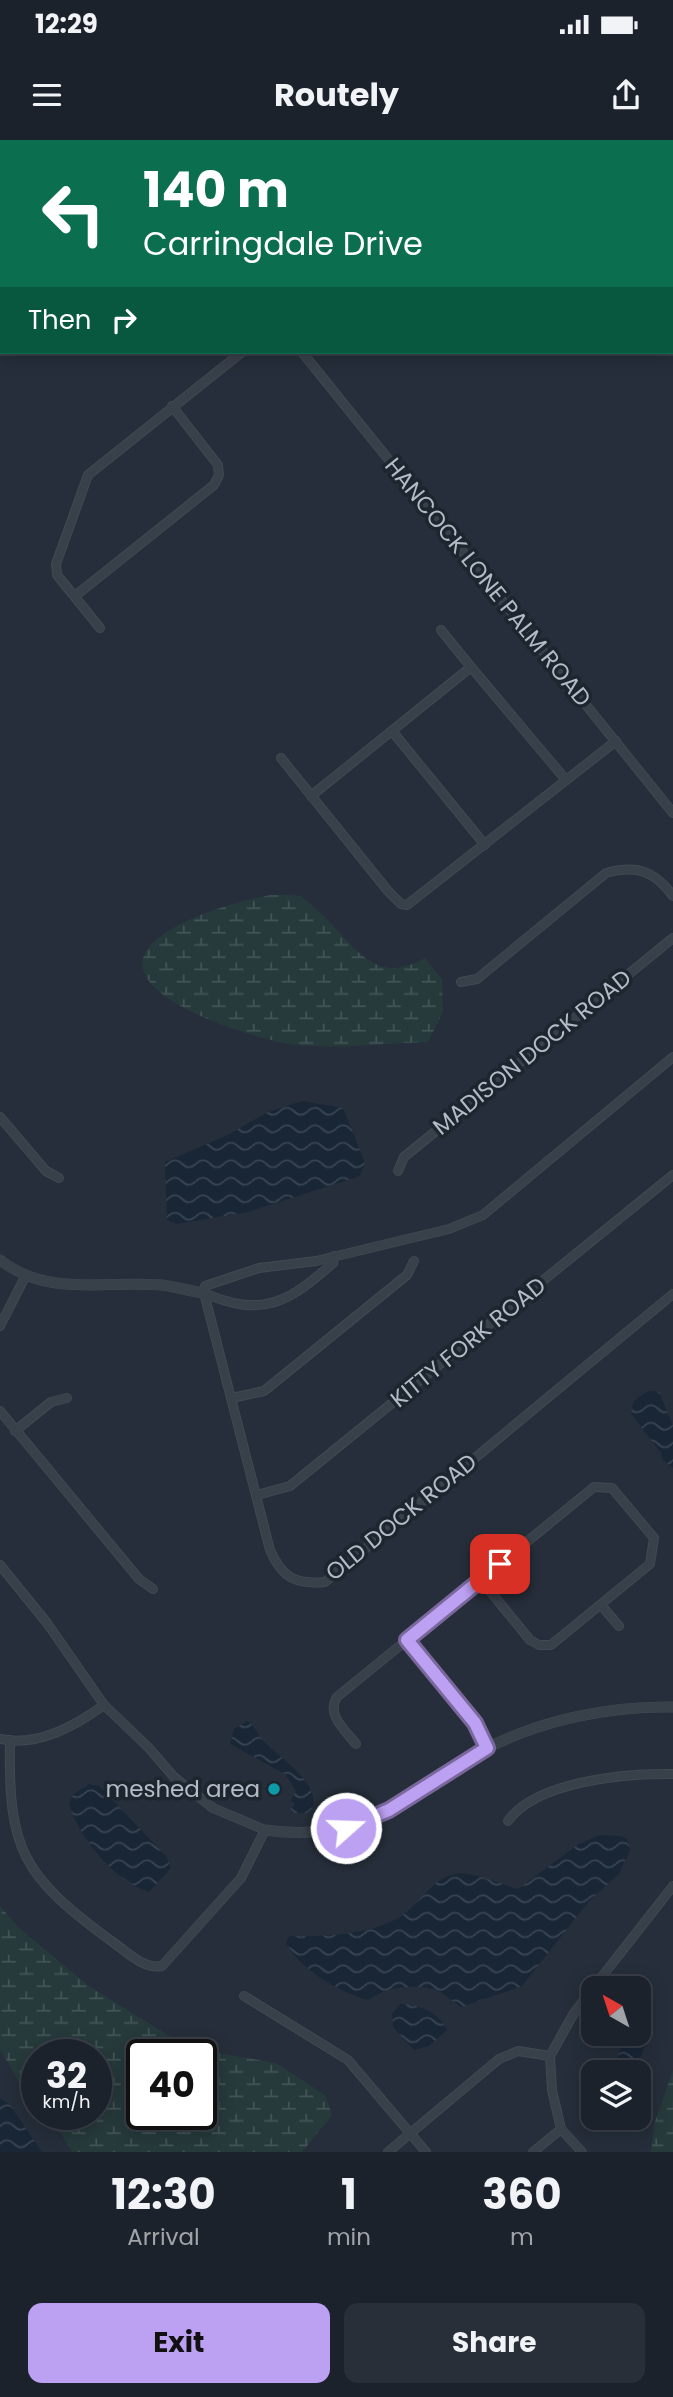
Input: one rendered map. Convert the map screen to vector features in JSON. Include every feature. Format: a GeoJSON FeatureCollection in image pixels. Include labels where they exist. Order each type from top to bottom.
{"type":"FeatureCollection","features":[{"type":"Feature","properties":{"kind":"street"},"geometry":{"type":"LineString","coordinates":[[100,628],[57,575],[56,564],[88,475],[239,354]]}},
{"type":"Feature","properties":{"kind":"street","name":"HANCOCK LONE PALM ROAD"},"geometry":{"type":"LineString","coordinates":[[304,354],[673,813]]}},
{"type":"Feature","properties":{"kind":"street"},"geometry":{"type":"LineString","coordinates":[[75,596],[214,485],[219,475],[218,465],[172,406]]}},
{"type":"Feature","properties":{"kind":"street"},"geometry":{"type":"LineString","coordinates":[[441,630],[566,780]]}},
{"type":"Feature","properties":{"kind":"street"},"geometry":{"type":"LineString","coordinates":[[312,796],[471,667]]}},
{"type":"Feature","properties":{"kind":"street"},"geometry":{"type":"LineString","coordinates":[[392,731],[485,845]]}},
{"type":"Feature","properties":{"kind":"street"},"geometry":{"type":"LineString","coordinates":[[281,758],[401,904],[415,902],[616,741]]}},
{"type":"Feature","properties":{"kind":"street"},"geometry":{"type":"LineString","coordinates":[[461,982],[477,979],[606,873],[624,868],[644,869],[662,880],[673,896]]}},
{"type":"Feature","properties":{"kind":"street","name":"MADISON DOCK ROAD"},"geometry":{"type":"LineString","coordinates":[[398,1171],[404,1157],[673,938]]}},
{"type":"Feature","properties":{"kind":"street"},"geometry":{"type":"LineString","coordinates":[[204,1293],[205,1286],[259,1268],[334,1256],[449,1229],[482,1215],[673,1057]]}},
{"type":"Feature","properties":{"kind":"street"},"geometry":{"type":"LineString","coordinates":[[0,1118],[46,1171],[59,1178]]}},
{"type":"Feature","properties":{"kind":"street","name":"KITTY FORK ROAD"},"geometry":{"type":"LineString","coordinates":[[257,1496],[290,1486],[673,1175]]}},
{"type":"Feature","properties":{"kind":"street"},"geometry":{"type":"LineString","coordinates":[[0,1260],[25,1277],[64,1286],[160,1285],[204,1293],[239,1305],[268,1305],[289,1298],[308,1285],[333,1263],[334,1256]]}},
{"type":"Feature","properties":{"kind":"street"},"geometry":{"type":"LineString","coordinates":[[232,1398],[264,1391],[407,1275],[414,1261]]}},
{"type":"Feature","properties":{"kind":"street"},"geometry":{"type":"LineString","coordinates":[[0,1326],[25,1277]]}},
{"type":"Feature","properties":{"kind":"street","name":"OLD DOCK ROAD"},"geometry":{"type":"LineString","coordinates":[[204,1293],[270,1550],[279,1569],[289,1579],[308,1583],[325,1582],[673,1294]]}},
{"type":"Feature","properties":{"kind":"street"},"geometry":{"type":"LineString","coordinates":[[15,1431],[51,1402],[67,1398]]}},
{"type":"Feature","properties":{"kind":"street"},"geometry":{"type":"LineString","coordinates":[[0,1411],[139,1579],[153,1589]]}},
{"type":"Feature","properties":{"kind":"street"},"geometry":{"type":"LineString","coordinates":[[356,1744],[334,1716],[334,1701],[407,1640],[594,1487],[612,1488],[654,1538],[650,1564],[551,1645],[539,1645],[530,1640],[481,1580]]}},
{"type":"Feature","properties":{"kind":"street"},"geometry":{"type":"LineString","coordinates":[[0,1565],[47,1623],[104,1705],[197,1797],[223,1813],[265,1830],[323,1832],[369,1821],[487,1748],[547,1724],[593,1712],[673,1707]]}},
{"type":"Feature","properties":{"kind":"street"},"geometry":{"type":"LineString","coordinates":[[601,1605],[619,1626]]}},
{"type":"Feature","properties":{"kind":"street"},"geometry":{"type":"LineString","coordinates":[[407,1640],[475,1723],[487,1748]]}},
{"type":"Feature","properties":{"kind":"street"},"geometry":{"type":"LineString","coordinates":[[0,1739],[47,1736],[77,1725],[104,1705]]}},
{"type":"Feature","properties":{"kind":"street"},"geometry":{"type":"LineString","coordinates":[[10,1740],[9,1788],[13,1821],[24,1853],[36,1874],[65,1906],[151,1967],[162,1966],[236,1883],[252,1860],[265,1830]]}},
{"type":"Feature","properties":{"kind":"street"},"geometry":{"type":"LineString","coordinates":[[508,1821],[522,1804],[567,1788],[622,1776],[673,1774]]}},
{"type":"Feature","properties":{"kind":"street"},"geometry":{"type":"LineString","coordinates":[[602,1976],[673,1885]]}},
{"type":"Feature","properties":{"kind":"street"},"geometry":{"type":"LineString","coordinates":[[244,1996],[344,2056],[426,2152]]}},
{"type":"Feature","properties":{"kind":"street"},"geometry":{"type":"LineString","coordinates":[[581,2004],[550,2056],[552,2090],[561,2129],[582,2152]]}},
{"type":"Feature","properties":{"kind":"street"},"geometry":{"type":"LineString","coordinates":[[388,2152],[499,2059],[518,2051],[550,2056]]}},
{"type":"Feature","properties":{"kind":"street"},"geometry":{"type":"LineString","coordinates":[[533,2152],[561,2129]]}},
{"type":"Feature","properties":{"kind":"green space"},"geometry":{"type":"Polygon","coordinates":[[[272,895],[303,898],[364,957],[376,964],[390,968],[406,966],[425,958],[442,979],[443,1012],[428,1042],[334,1047],[279,1042],[245,1033],[202,1016],[163,995],[150,982],[143,969],[145,954],[155,941],[193,918],[238,902],[272,895]]]}},
{"type":"Feature","properties":{"kind":"green space"},"geometry":{"type":"Polygon","coordinates":[[[0,1906],[19,1928],[89,1986],[174,2039],[126,2039],[126,2130],[217,2130],[217,2052],[276,2063],[325,2095],[332,2115],[302,2152],[72,2152],[59,2130],[112,2130],[112,2039],[21,2039],[21,2086],[0,2051],[0,1906]]]}},
{"type":"Feature","properties":{"kind":"green space"},"geometry":{"type":"Polygon","coordinates":[[[673,2070],[673,2152],[651,2152],[654,2125],[673,2070]]]}},
{"type":"Feature","properties":{"kind":"water"},"geometry":{"type":"Polygon","coordinates":[[[302,1101],[343,1108],[365,1163],[360,1176],[248,1212],[176,1224],[167,1220],[165,1162],[228,1135],[266,1113],[302,1101]]]}},
{"type":"Feature","properties":{"kind":"water"},"geometry":{"type":"Polygon","coordinates":[[[649,1391],[659,1392],[673,1426],[673,1468],[662,1459],[661,1453],[632,1415],[632,1406],[636,1400],[649,1391]]]}},
{"type":"Feature","properties":{"kind":"water"},"geometry":{"type":"Polygon","coordinates":[[[247,1721],[268,1746],[295,1769],[309,1787],[313,1808],[306,1813],[294,1813],[290,1809],[295,1805],[291,1800],[296,1791],[285,1774],[230,1744],[234,1729],[247,1721]]]}},
{"type":"Feature","properties":{"kind":"water"},"geometry":{"type":"Polygon","coordinates":[[[89,1784],[99,1786],[166,1856],[171,1868],[149,1892],[123,1879],[100,1856],[81,1830],[69,1803],[74,1794],[89,1784]]]}},
{"type":"Feature","properties":{"kind":"water"},"geometry":{"type":"Polygon","coordinates":[[[600,1835],[627,1839],[630,1850],[619,1874],[589,1901],[522,1986],[461,2007],[440,1992],[425,1988],[391,1989],[369,2000],[358,1997],[311,1971],[292,1953],[286,1943],[289,1936],[346,1934],[388,1923],[407,1912],[432,1886],[455,1874],[478,1876],[518,1889],[579,1844],[600,1835]]]}},
{"type":"Feature","properties":{"kind":"water"},"geometry":{"type":"Polygon","coordinates":[[[401,2004],[415,2006],[434,2014],[447,2030],[429,2046],[414,2050],[393,2027],[392,2013],[401,2004]]]}},
{"type":"Feature","properties":{"kind":"water"},"geometry":{"type":"Polygon","coordinates":[[[623,2046],[645,2046],[640,2060],[617,2060],[623,2046]]]}},
{"type":"Feature","properties":{"kind":"water"},"geometry":{"type":"Polygon","coordinates":[[[0,2098],[10,2105],[21,2121],[21,2130],[27,2130],[42,2152],[0,2152],[0,2098]]]}},
{"type":"Feature","properties":{"kind":"place","name":"meshed area"},"geometry":{"type":"Point","coordinates":[274,1789]}},
{"type":"Feature","properties":{"kind":"route"},"geometry":{"type":"LineString","coordinates":[[346,1828],[369,1821],[389,1810],[487,1748],[475,1723],[407,1640],[500,1564]]}}]}
